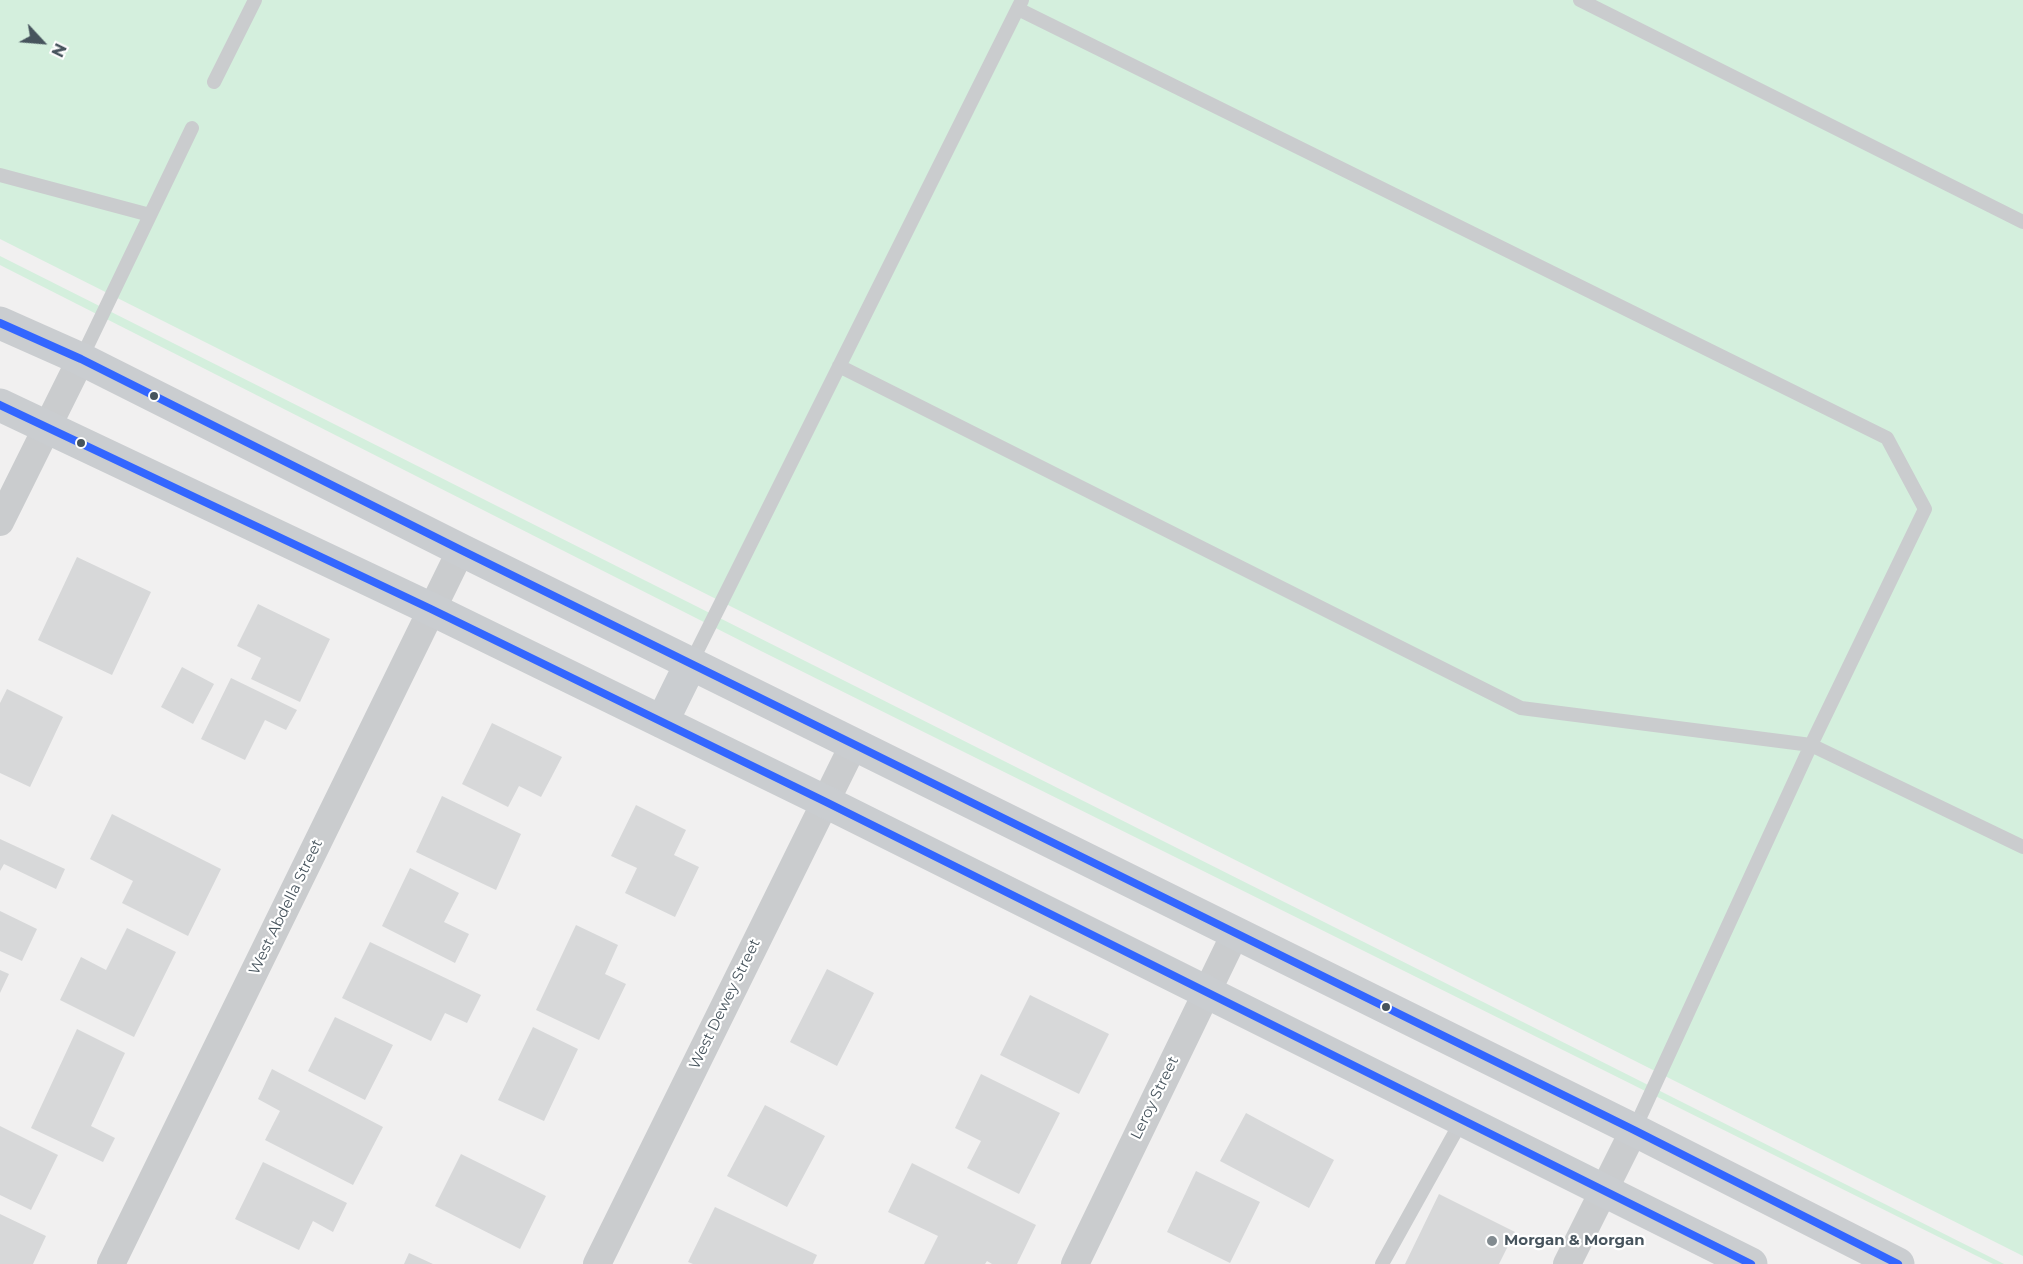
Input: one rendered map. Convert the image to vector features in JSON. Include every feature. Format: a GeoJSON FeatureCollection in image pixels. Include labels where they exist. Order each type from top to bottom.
{"type":"FeatureCollection","features":[{"type":"Feature","properties":{"kind":"street"},"geometry":{"type":"LineString","coordinates":[[0,322],[81,359],[461,550],[1236,932],[1898,1264]]}},
{"type":"Feature","properties":{"kind":"street"},"geometry":{"type":"LineString","coordinates":[[0,522],[81,359]]}},
{"type":"Feature","properties":{"kind":"street"},"geometry":{"type":"LineString","coordinates":[[0,405],[431,609],[826,802],[1751,1264]]}},
{"type":"Feature","properties":{"kind":"street","name":"West Abdella Street"},"geometry":{"type":"LineString","coordinates":[[111,1264],[461,550]]}},
{"type":"Feature","properties":{"kind":"street"},"geometry":{"type":"LineString","coordinates":[[662,722],[691,663]]}},
{"type":"Feature","properties":{"kind":"street","name":"West Dewey Street"},"geometry":{"type":"LineString","coordinates":[[597,1264],[854,744]]}},
{"type":"Feature","properties":{"kind":"street","name":"Leroy Street"},"geometry":{"type":"LineString","coordinates":[[1075,1264],[1236,932]]}},
{"type":"Feature","properties":{"kind":"street"},"geometry":{"type":"LineString","coordinates":[[1567,1264],[1634,1130]]}},
{"type":"Feature","properties":{"kind":"lane"},"geometry":{"type":"LineString","coordinates":[[214,82],[255,0]]}},
{"type":"Feature","properties":{"kind":"lane"},"geometry":{"type":"LineString","coordinates":[[1580,0],[2023,222]]}},
{"type":"Feature","properties":{"kind":"lane"},"geometry":{"type":"LineString","coordinates":[[691,663],[1020,5],[1887,438],[1925,508],[1811,746],[1634,1130]]}},
{"type":"Feature","properties":{"kind":"lane"},"geometry":{"type":"LineString","coordinates":[[81,359],[192,128]]}},
{"type":"Feature","properties":{"kind":"lane"},"geometry":{"type":"LineString","coordinates":[[0,175],[150,215]]}},
{"type":"Feature","properties":{"kind":"lane"},"geometry":{"type":"LineString","coordinates":[[839,366],[1521,708],[1811,746],[2023,847]]}},
{"type":"Feature","properties":{"kind":"lane"},"geometry":{"type":"LineString","coordinates":[[1382,1264],[1461,1120]]}},
{"type":"Feature","properties":{"kind":"green space"},"geometry":{"type":"Polygon","coordinates":[[[0,0],[2023,0],[2023,1256],[0,239],[0,0]]]}},
{"type":"Feature","properties":{"kind":"green space"},"geometry":{"type":"Polygon","coordinates":[[[0,256],[2004,1264],[1993,1264],[761,651],[0,265],[0,256]]]}},
{"type":"Feature","properties":{"kind":"building"},"geometry":{"type":"Polygon","coordinates":[[[77,557],[151,592],[112,675],[38,640],[77,557]]]}},
{"type":"Feature","properties":{"kind":"building"},"geometry":{"type":"Polygon","coordinates":[[[258,604],[330,639],[300,702],[251,679],[261,658],[237,646],[258,604]]]}},
{"type":"Feature","properties":{"kind":"building"},"geometry":{"type":"Polygon","coordinates":[[[182,667],[214,684],[193,724],[161,707],[182,667]]]}},
{"type":"Feature","properties":{"kind":"building"},"geometry":{"type":"Polygon","coordinates":[[[231,678],[297,710],[286,730],[265,720],[245,760],[201,739],[231,678]]]}},
{"type":"Feature","properties":{"kind":"building"},"geometry":{"type":"Polygon","coordinates":[[[7,689],[63,717],[30,787],[0,773],[0,703],[7,689]]]}},
{"type":"Feature","properties":{"kind":"building"},"geometry":{"type":"Polygon","coordinates":[[[492,723],[562,757],[541,797],[519,786],[508,807],[462,784],[492,723]]]}},
{"type":"Feature","properties":{"kind":"building"},"geometry":{"type":"Polygon","coordinates":[[[442,796],[521,834],[496,890],[416,852],[442,796]]]}},
{"type":"Feature","properties":{"kind":"building"},"geometry":{"type":"Polygon","coordinates":[[[636,805],[686,830],[674,855],[699,867],[675,917],[625,893],[637,868],[611,856],[636,805]]]}},
{"type":"Feature","properties":{"kind":"building"},"geometry":{"type":"Polygon","coordinates":[[[112,814],[221,869],[188,936],[122,903],[133,881],[90,859],[112,814]]]}},
{"type":"Feature","properties":{"kind":"building"},"geometry":{"type":"Polygon","coordinates":[[[0,839],[65,869],[56,889],[4,864],[0,871],[0,839]]]}},
{"type":"Feature","properties":{"kind":"building"},"geometry":{"type":"Polygon","coordinates":[[[410,868],[459,893],[444,922],[469,934],[455,963],[382,926],[410,868]]]}},
{"type":"Feature","properties":{"kind":"building"},"geometry":{"type":"Polygon","coordinates":[[[0,911],[37,929],[22,961],[0,951],[0,911]]]}},
{"type":"Feature","properties":{"kind":"building"},"geometry":{"type":"Polygon","coordinates":[[[576,925],[618,945],[605,974],[626,984],[599,1040],[536,1010],[576,925]]]}},
{"type":"Feature","properties":{"kind":"building"},"geometry":{"type":"Polygon","coordinates":[[[127,928],[176,952],[134,1037],[60,1000],[81,957],[106,970],[127,928]]]}},
{"type":"Feature","properties":{"kind":"building"},"geometry":{"type":"Polygon","coordinates":[[[370,942],[481,995],[467,1023],[445,1013],[431,1041],[342,998],[370,942]]]}},
{"type":"Feature","properties":{"kind":"building"},"geometry":{"type":"Polygon","coordinates":[[[827,969],[874,993],[837,1066],[790,1042],[827,969]]]}},
{"type":"Feature","properties":{"kind":"building"},"geometry":{"type":"Polygon","coordinates":[[[0,970],[9,974],[0,993],[0,970]]]}},
{"type":"Feature","properties":{"kind":"building"},"geometry":{"type":"Polygon","coordinates":[[[1030,995],[1109,1034],[1079,1094],[1000,1055],[1030,995]]]}},
{"type":"Feature","properties":{"kind":"building"},"geometry":{"type":"Polygon","coordinates":[[[335,1017],[393,1045],[365,1100],[308,1071],[335,1017]]]}},
{"type":"Feature","properties":{"kind":"building"},"geometry":{"type":"Polygon","coordinates":[[[533,1027],[578,1049],[544,1121],[498,1100],[533,1027]]]}},
{"type":"Feature","properties":{"kind":"building"},"geometry":{"type":"Polygon","coordinates":[[[77,1029],[125,1053],[91,1126],[115,1138],[103,1162],[31,1128],[77,1029]]]}},
{"type":"Feature","properties":{"kind":"building"},"geometry":{"type":"Polygon","coordinates":[[[272,1069],[383,1127],[353,1185],[265,1140],[280,1111],[258,1099],[272,1069]]]}},
{"type":"Feature","properties":{"kind":"building"},"geometry":{"type":"Polygon","coordinates":[[[981,1074],[1060,1113],[1019,1194],[967,1168],[981,1141],[955,1128],[981,1074]]]}},
{"type":"Feature","properties":{"kind":"building"},"geometry":{"type":"Polygon","coordinates":[[[765,1105],[825,1136],[787,1207],[727,1176],[765,1105]]]}},
{"type":"Feature","properties":{"kind":"building"},"geometry":{"type":"Polygon","coordinates":[[[1246,1113],[1334,1160],[1309,1208],[1220,1161],[1246,1113]]]}},
{"type":"Feature","properties":{"kind":"building"},"geometry":{"type":"Polygon","coordinates":[[[0,1126],[58,1155],[31,1210],[0,1195],[0,1126]]]}},
{"type":"Feature","properties":{"kind":"building"},"geometry":{"type":"Polygon","coordinates":[[[461,1154],[546,1196],[520,1249],[435,1206],[461,1154]]]}},
{"type":"Feature","properties":{"kind":"building"},"geometry":{"type":"Polygon","coordinates":[[[263,1162],[347,1203],[333,1232],[313,1221],[299,1250],[235,1219],[263,1162]]]}},
{"type":"Feature","properties":{"kind":"building"},"geometry":{"type":"Polygon","coordinates":[[[912,1163],[1036,1225],[1017,1264],[992,1264],[987,1261],[985,1264],[924,1264],[938,1236],[888,1212],[912,1163]]]}},
{"type":"Feature","properties":{"kind":"building"},"geometry":{"type":"Polygon","coordinates":[[[1196,1171],[1260,1202],[1230,1263],[1167,1232],[1196,1171]]]}},
{"type":"Feature","properties":{"kind":"building"},"geometry":{"type":"Polygon","coordinates":[[[1439,1194],[1515,1232],[1499,1264],[1405,1264],[1439,1194]]]}},
{"type":"Feature","properties":{"kind":"building"},"geometry":{"type":"Polygon","coordinates":[[[715,1207],[817,1255],[813,1264],[693,1264],[688,1262],[715,1207]]]}},
{"type":"Feature","properties":{"kind":"building"},"geometry":{"type":"Polygon","coordinates":[[[0,1214],[46,1236],[33,1264],[0,1264],[0,1214]]]}},
{"type":"Feature","properties":{"kind":"building"},"geometry":{"type":"Polygon","coordinates":[[[409,1253],[433,1264],[404,1264],[409,1253]]]}},
{"type":"Feature","properties":{"kind":"transit line"},"geometry":{"type":"LineString","coordinates":[[0,323],[81,359],[461,550],[1634,1130],[1898,1264]]}},
{"type":"Feature","properties":{"kind":"transit line"},"geometry":{"type":"LineString","coordinates":[[0,405],[431,609],[826,802],[1751,1264]]}},
{"type":"Feature","properties":{"kind":"place","name":"Morgan & Morgan"},"geometry":{"type":"Point","coordinates":[1492,1241]}}]}
